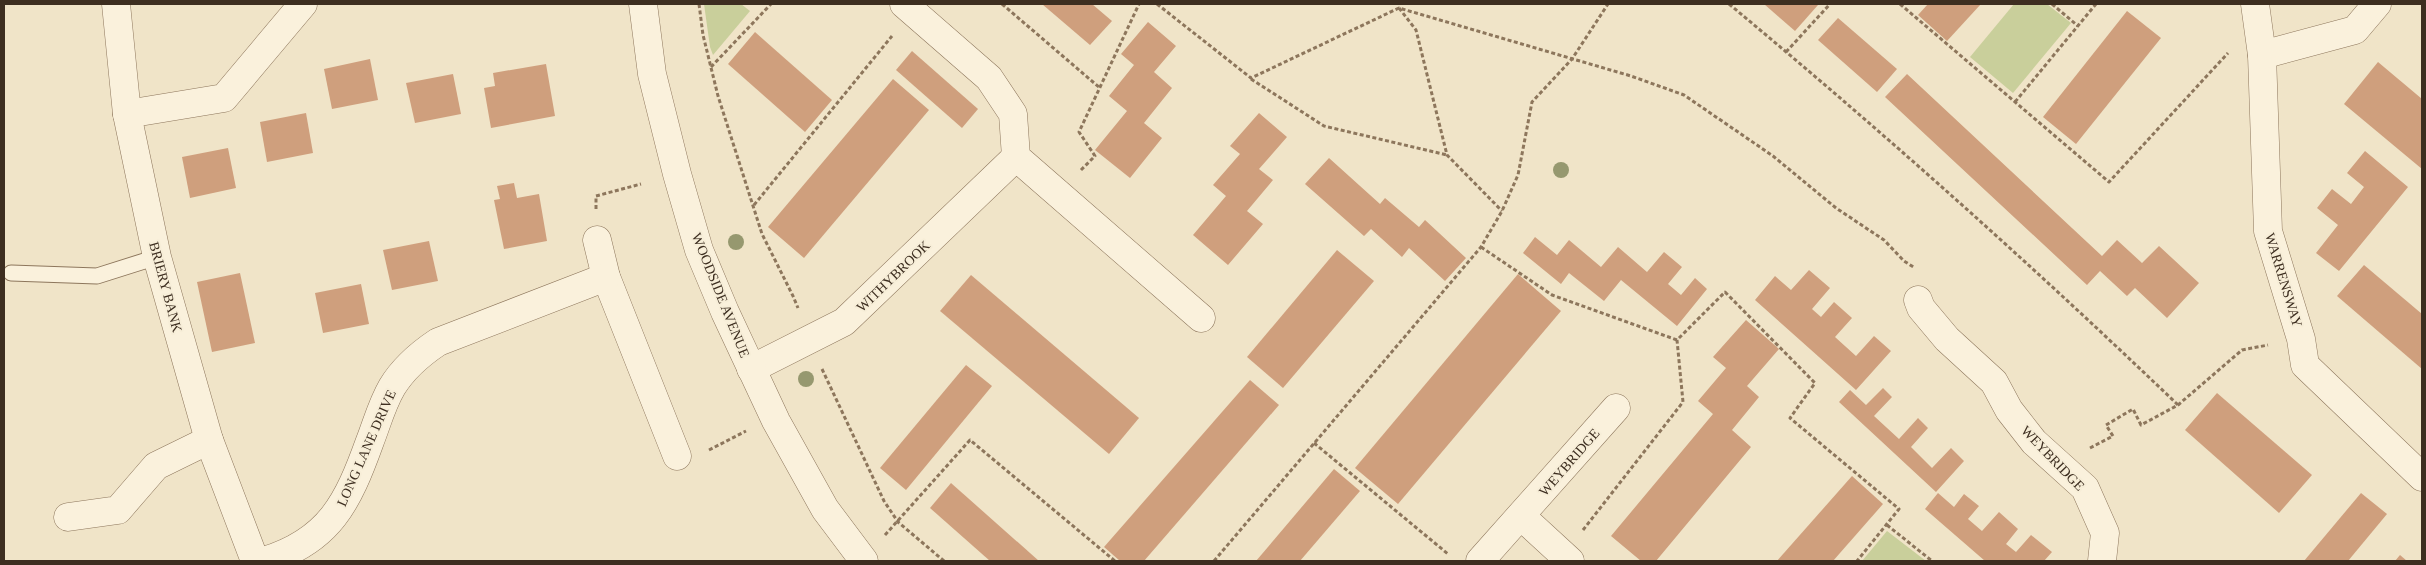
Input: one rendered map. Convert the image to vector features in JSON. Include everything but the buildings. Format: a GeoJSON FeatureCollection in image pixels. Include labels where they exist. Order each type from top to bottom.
{"type":"FeatureCollection","features":[{"type":"Feature","properties":{"kind":"street","name":"BRIERY BANK"},"geometry":{"type":"LineString","coordinates":[[116,4],[127,114],[157,257],[209,440],[255,561]]}},
{"type":"Feature","properties":{"kind":"street"},"geometry":{"type":"LineString","coordinates":[[127,114],[224,98],[302,4]]}},
{"type":"Feature","properties":{"kind":"street","name":"WOODSIDE AVENUE"},"geometry":{"type":"LineString","coordinates":[[643,4],[652,74],[677,174],[699,250],[776,421],[825,509],[864,561]]}},
{"type":"Feature","properties":{"kind":"street"},"geometry":{"type":"LineString","coordinates":[[2262,55],[2355,30],[2377,4]]}},
{"type":"Feature","properties":{"kind":"street"},"geometry":{"type":"LineString","coordinates":[[908,7],[989,78],[1013,114],[1016,157],[1201,318]]}},
{"type":"Feature","properties":{"kind":"street","name":"WARRENSWAY"},"geometry":{"type":"LineString","coordinates":[[2256,13],[2262,55],[2268,231],[2301,338],[2305,365],[2422,477]]}},
{"type":"Feature","properties":{"kind":"street","name":"WITHYBROOK"},"geometry":{"type":"LineString","coordinates":[[751,369],[844,322],[1016,157]]}},
{"type":"Feature","properties":{"kind":"street"},"geometry":{"type":"LineString","coordinates":[[597,240],[606,277],[677,456]]}},
{"type":"Feature","properties":{"kind":"street","name":"LONG LANE DRIVE"},"geometry":{"type":"LineString","coordinates":[[264,561],[304,546],[326,528],[345,501],[392,387],[422,353],[438,342],[606,277]]}},
{"type":"Feature","properties":{"kind":"street","name":"WEYBRIDGE"},"geometry":{"type":"LineString","coordinates":[[1918,300],[1921,308],[1947,339],[1994,382],[2008,410],[2034,442],[2085,488],[2105,533],[2102,561]]}},
{"type":"Feature","properties":{"kind":"street","name":"WEYBRIDGE"},"geometry":{"type":"LineString","coordinates":[[1480,561],[1616,408]]}},
{"type":"Feature","properties":{"kind":"street"},"geometry":{"type":"LineString","coordinates":[[68,517],[118,510],[156,466],[209,440]]}},
{"type":"Feature","properties":{"kind":"street"},"geometry":{"type":"LineString","coordinates":[[1521,516],[1566,558]]}},
{"type":"Feature","properties":{"kind":"lane"},"geometry":{"type":"LineString","coordinates":[[11,273],[97,276],[157,257]]}},
{"type":"Feature","properties":{"kind":"path"},"geometry":{"type":"LineString","coordinates":[[699,4],[703,35],[718,96],[762,234],[793,296],[798,311]]}},
{"type":"Feature","properties":{"kind":"path"},"geometry":{"type":"LineString","coordinates":[[711,67],[771,4]]}},
{"type":"Feature","properties":{"kind":"path"},"geometry":{"type":"LineString","coordinates":[[1002,4],[1100,88]]}},
{"type":"Feature","properties":{"kind":"path"},"geometry":{"type":"LineString","coordinates":[[1057,193],[1095,156],[1079,132],[1139,4]]}},
{"type":"Feature","properties":{"kind":"path"},"geometry":{"type":"LineString","coordinates":[[1157,4],[1251,78],[1324,126],[1447,155]]}},
{"type":"Feature","properties":{"kind":"path"},"geometry":{"type":"LineString","coordinates":[[1214,561],[1481,247],[1502,211],[1518,175],[1532,102],[1572,59],[1608,4]]}},
{"type":"Feature","properties":{"kind":"path"},"geometry":{"type":"LineString","coordinates":[[1729,4],[2081,312],[2178,405]]}},
{"type":"Feature","properties":{"kind":"path"},"geometry":{"type":"LineString","coordinates":[[1786,52],[1830,4]]}},
{"type":"Feature","properties":{"kind":"path"},"geometry":{"type":"LineString","coordinates":[[1900,4],[2109,182],[2256,13]]}},
{"type":"Feature","properties":{"kind":"path"},"geometry":{"type":"LineString","coordinates":[[2052,4],[2078,26]]}},
{"type":"Feature","properties":{"kind":"path"},"geometry":{"type":"LineString","coordinates":[[2015,102],[2096,4]]}},
{"type":"Feature","properties":{"kind":"path"},"geometry":{"type":"LineString","coordinates":[[1251,78],[1400,6],[1631,76],[1684,95],[1765,151],[1836,208],[1884,240],[1904,261],[1932,278],[1918,300]]}},
{"type":"Feature","properties":{"kind":"path"},"geometry":{"type":"LineString","coordinates":[[1400,6],[1416,30],[1447,155],[1502,211]]}},
{"type":"Feature","properties":{"kind":"path"},"geometry":{"type":"LineString","coordinates":[[754,206],[908,7]]}},
{"type":"Feature","properties":{"kind":"path"},"geometry":{"type":"LineString","coordinates":[[597,240],[596,196],[641,184]]}},
{"type":"Feature","properties":{"kind":"path"},"geometry":{"type":"LineString","coordinates":[[1481,247],[1552,295],[1677,340]]}},
{"type":"Feature","properties":{"kind":"path"},"geometry":{"type":"LineString","coordinates":[[1566,558],[1683,402],[1677,340],[1724,292],[1815,383],[1790,418],[1899,509],[1856,561]]}},
{"type":"Feature","properties":{"kind":"path"},"geometry":{"type":"LineString","coordinates":[[2058,464],[2113,436],[2106,425],[2133,409],[2141,425],[2178,405],[2242,350],[2301,338]]}},
{"type":"Feature","properties":{"kind":"path"},"geometry":{"type":"LineString","coordinates":[[821,367],[884,501],[898,522],[944,561]]}},
{"type":"Feature","properties":{"kind":"path"},"geometry":{"type":"LineString","coordinates":[[677,456],[694,457],[746,431]]}},
{"type":"Feature","properties":{"kind":"path"},"geometry":{"type":"LineString","coordinates":[[884,536],[970,440],[1115,561]]}},
{"type":"Feature","properties":{"kind":"path"},"geometry":{"type":"LineString","coordinates":[[1314,443],[1449,555]]}},
{"type":"Feature","properties":{"kind":"path"},"geometry":{"type":"LineString","coordinates":[[1887,525],[1932,561]]}},
{"type":"Feature","properties":{"kind":"green space"},"geometry":{"type":"Polygon","coordinates":[[[704,4],[741,4],[750,11],[713,55],[710,47],[704,4]]]}},
{"type":"Feature","properties":{"kind":"green space"},"geometry":{"type":"Polygon","coordinates":[[[2014,4],[2047,4],[2071,23],[2013,93],[1970,57],[2014,4]]]}},
{"type":"Feature","properties":{"kind":"green space"},"geometry":{"type":"Polygon","coordinates":[[[1887,531],[1926,561],[1862,561],[1887,531]]]}}]}
